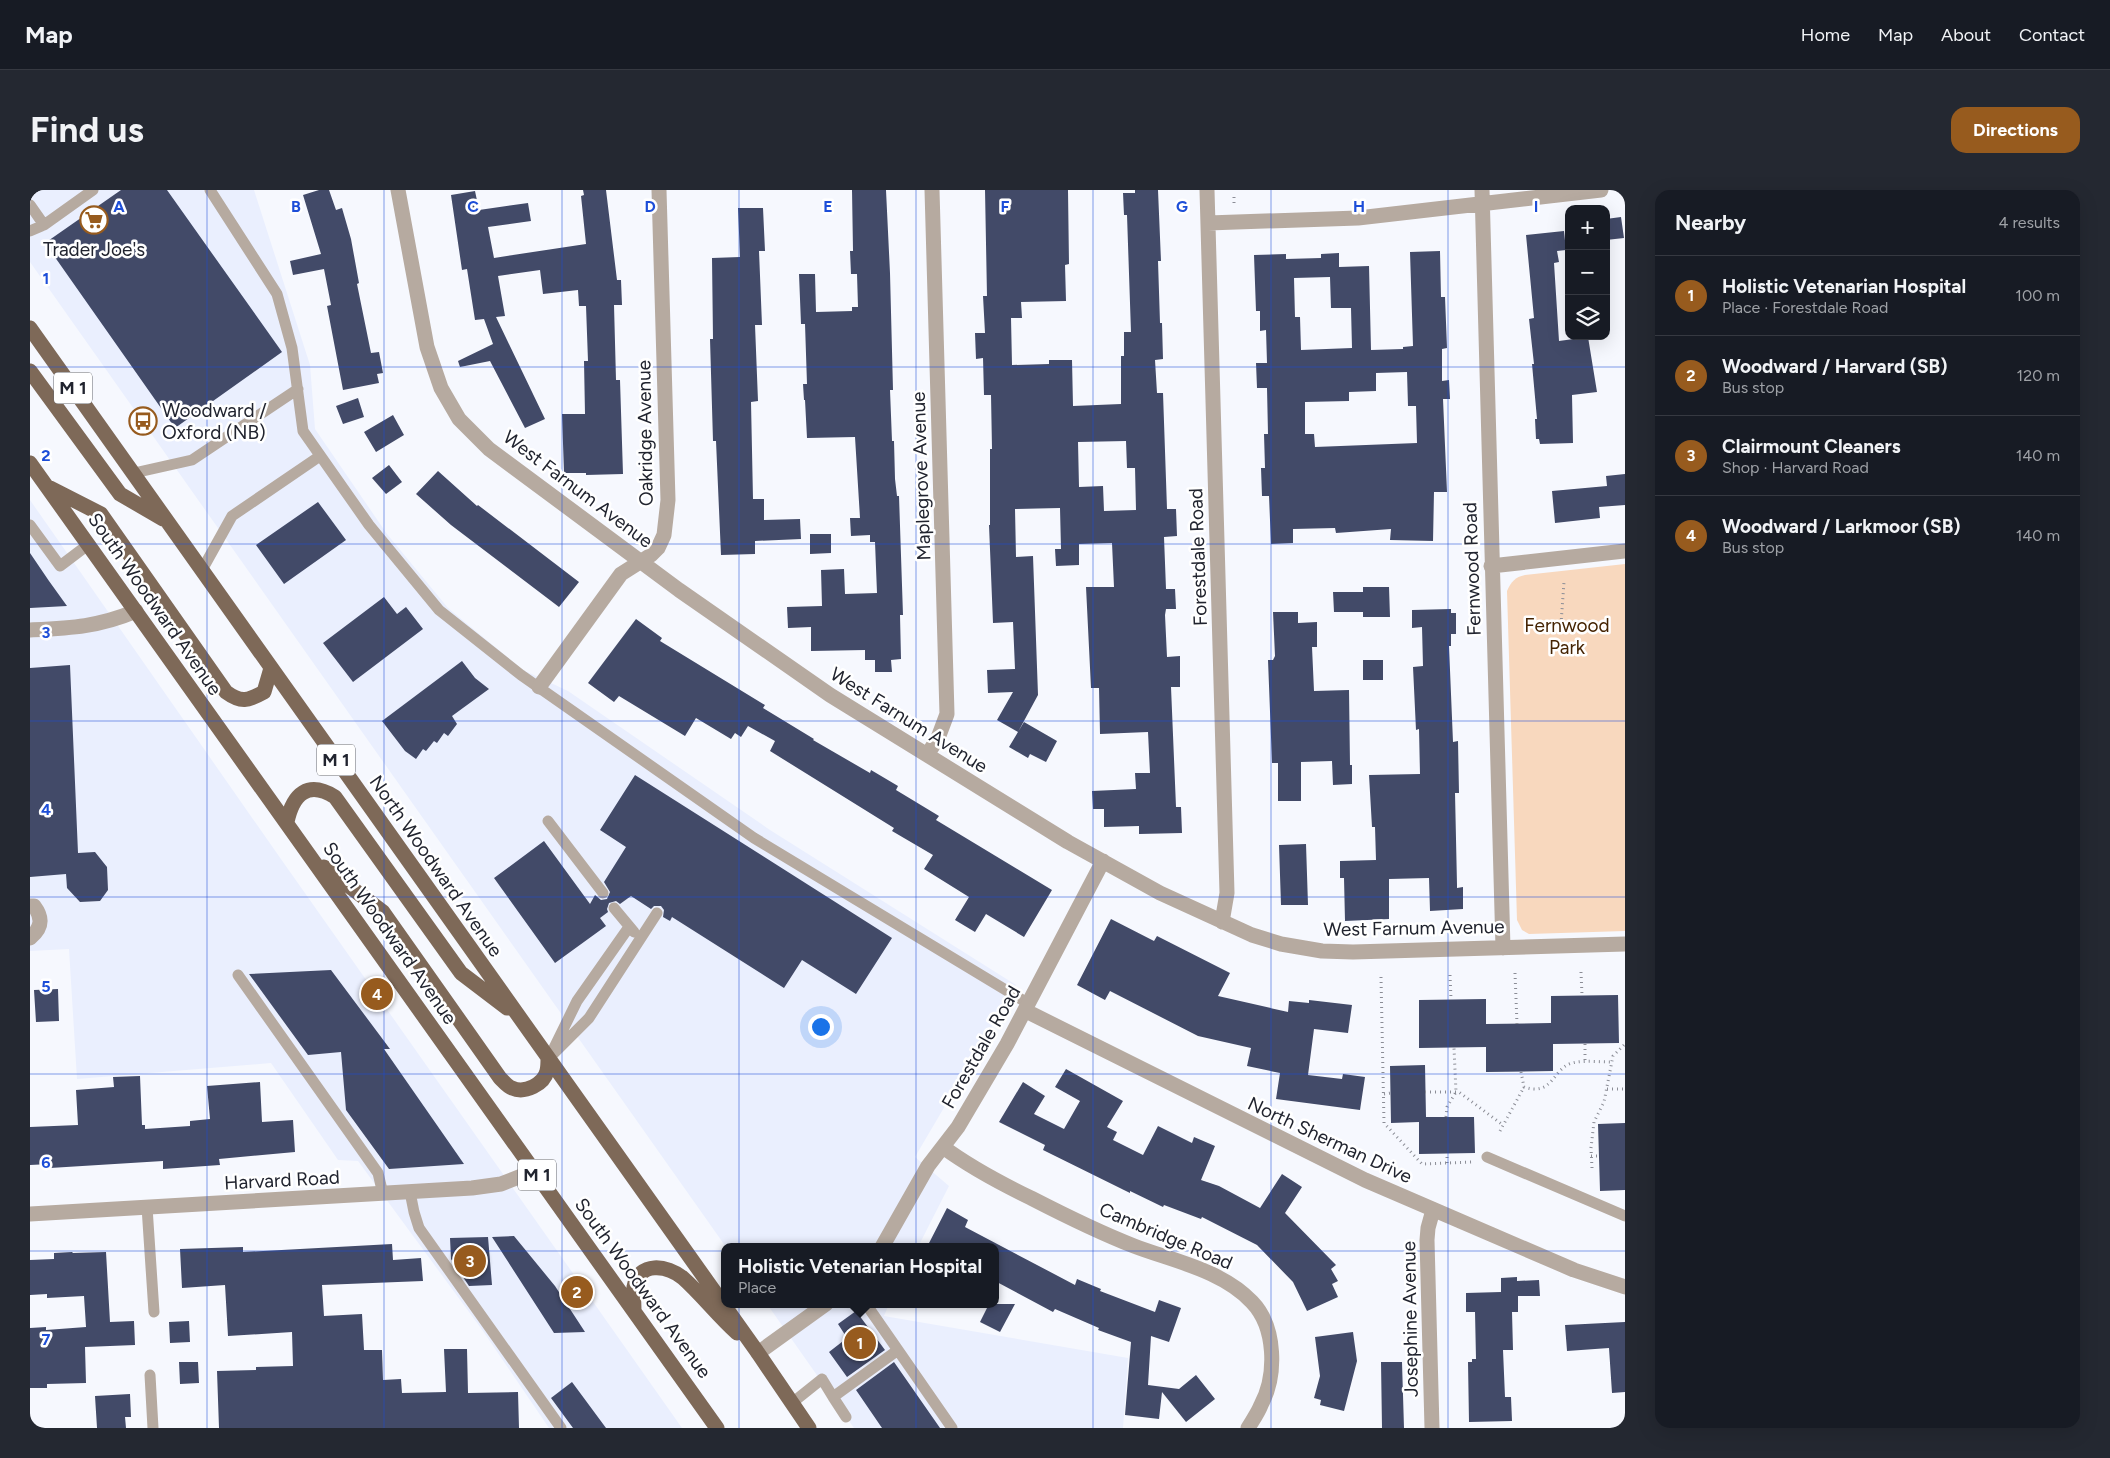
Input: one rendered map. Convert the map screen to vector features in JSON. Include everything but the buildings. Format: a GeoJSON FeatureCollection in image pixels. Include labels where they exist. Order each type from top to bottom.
{"type":"FeatureCollection","features":[{"type":"Feature","properties":{"kind":"main road","name":"North Woodward Avenue"},"geometry":{"type":"LineString","coordinates":[[30,328],[721,1301]]}},
{"type":"Feature","properties":{"kind":"main road"},"geometry":{"type":"LineString","coordinates":[[30,371],[120,494],[169,522]]}},
{"type":"Feature","properties":{"kind":"main road","name":"South Woodward Avenue"},"geometry":{"type":"LineString","coordinates":[[30,463],[717,1428]]}},
{"type":"Feature","properties":{"kind":"main road"},"geometry":{"type":"LineString","coordinates":[[47,486],[101,514],[220,684],[231,695],[236,699],[244,700],[264,692],[271,668]]}},
{"type":"Feature","properties":{"kind":"main road"},"geometry":{"type":"LineString","coordinates":[[286,822],[289,809],[303,792],[314,788],[324,790],[335,796],[461,973],[518,1016]]}},
{"type":"Feature","properties":{"kind":"main road"},"geometry":{"type":"LineString","coordinates":[[311,857],[383,912],[500,1078],[511,1088],[527,1088],[541,1082],[548,1071],[548,1059]]}},
{"type":"Feature","properties":{"kind":"main road"},"geometry":{"type":"LineString","coordinates":[[634,1310],[634,1288],[637,1278],[643,1271],[652,1267],[660,1267],[682,1278],[722,1320],[758,1353]]}},
{"type":"Feature","properties":{"kind":"main road","name":"North Woodward Avenue"},"geometry":{"type":"LineString","coordinates":[[726,1308],[809,1428]]}},
{"type":"Feature","properties":{"kind":"street","name":"West Farnum Avenue"},"geometry":{"type":"LineString","coordinates":[[398,190],[427,347],[441,388],[459,419],[489,449],[678,590],[830,695],[1068,842],[1160,893],[1222,922],[1281,944],[1353,952],[1625,944]]}},
{"type":"Feature","properties":{"kind":"street","name":"Oakridge Avenue"},"geometry":{"type":"LineString","coordinates":[[539,687],[621,574],[658,548],[664,536],[668,500],[659,190]]}},
{"type":"Feature","properties":{"kind":"street","name":"Maplegrove Avenue"},"geometry":{"type":"LineString","coordinates":[[927,755],[938,738],[947,714],[932,190]]}},
{"type":"Feature","properties":{"kind":"street","name":"Forestdale Road"},"geometry":{"type":"LineString","coordinates":[[1207,190],[1227,892],[1222,922]]}},
{"type":"Feature","properties":{"kind":"street"},"geometry":{"type":"LineString","coordinates":[[1208,223],[1350,218],[1482,196],[1601,190]]}},
{"type":"Feature","properties":{"kind":"street","name":"Fernwood Road"},"geometry":{"type":"LineString","coordinates":[[1482,196],[1503,948]]}},
{"type":"Feature","properties":{"kind":"street"},"geometry":{"type":"LineString","coordinates":[[1491,566],[1625,551]]}},
{"type":"Feature","properties":{"kind":"street"},"geometry":{"type":"LineString","coordinates":[[30,630],[112,622],[136,611]]}},
{"type":"Feature","properties":{"kind":"street","name":"Forestdale Road"},"geometry":{"type":"LineString","coordinates":[[884,1243],[924,1173],[958,1127],[1028,1007],[1103,861]]}},
{"type":"Feature","properties":{"kind":"street"},"geometry":{"type":"LineString","coordinates":[[30,906],[34,906],[39,914],[40,922],[36,933],[30,938]]}},
{"type":"Feature","properties":{"kind":"street","name":"North Sherman Drive"},"geometry":{"type":"LineString","coordinates":[[1028,1007],[1270,1134],[1365,1180],[1574,1270],[1625,1287]]}},
{"type":"Feature","properties":{"kind":"street","name":"Cambridge Road"},"geometry":{"type":"LineString","coordinates":[[942,1147],[969,1166],[1072,1219],[1133,1245],[1219,1277],[1241,1291],[1253,1303],[1264,1319],[1270,1340],[1269,1382],[1262,1404],[1248,1428]]}},
{"type":"Feature","properties":{"kind":"street","name":"Harvard Road"},"geometry":{"type":"LineString","coordinates":[[30,1214],[410,1192],[501,1184],[534,1171]]}},
{"type":"Feature","properties":{"kind":"street","name":"Josephine Avenue"},"geometry":{"type":"LineString","coordinates":[[1432,1428],[1427,1240],[1433,1210]]}},
{"type":"Feature","properties":{"kind":"street"},"geometry":{"type":"LineString","coordinates":[[758,1353],[820,1308]]}},
{"type":"Feature","properties":{"kind":"lane"},"geometry":{"type":"LineString","coordinates":[[30,231],[44,225],[93,190]]}},
{"type":"Feature","properties":{"kind":"lane"},"geometry":{"type":"LineString","coordinates":[[210,190],[277,294],[292,348],[303,431],[369,526],[439,610],[539,687],[754,838],[1028,1007]]}},
{"type":"Feature","properties":{"kind":"lane"},"geometry":{"type":"LineString","coordinates":[[30,206],[44,225]]}},
{"type":"Feature","properties":{"kind":"lane"},"geometry":{"type":"LineString","coordinates":[[134,473],[192,460],[298,389]]}},
{"type":"Feature","properties":{"kind":"lane"},"geometry":{"type":"LineString","coordinates":[[202,570],[232,516],[320,456]]}},
{"type":"Feature","properties":{"kind":"lane"},"geometry":{"type":"LineString","coordinates":[[30,524],[60,566],[88,544]]}},
{"type":"Feature","properties":{"kind":"lane"},"geometry":{"type":"LineString","coordinates":[[548,821],[603,892]]}},
{"type":"Feature","properties":{"kind":"lane"},"geometry":{"type":"LineString","coordinates":[[614,908],[640,938]]}},
{"type":"Feature","properties":{"kind":"lane"},"geometry":{"type":"LineString","coordinates":[[548,1059],[589,1018],[657,913]]}},
{"type":"Feature","properties":{"kind":"lane"},"geometry":{"type":"LineString","coordinates":[[548,1059],[577,1001],[629,927]]}},
{"type":"Feature","properties":{"kind":"lane"},"geometry":{"type":"LineString","coordinates":[[238,975],[378,1173],[383,1194]]}},
{"type":"Feature","properties":{"kind":"lane"},"geometry":{"type":"LineString","coordinates":[[1487,1157],[1625,1216]]}},
{"type":"Feature","properties":{"kind":"lane"},"geometry":{"type":"LineString","coordinates":[[410,1192],[419,1228],[561,1428]]}},
{"type":"Feature","properties":{"kind":"lane"},"geometry":{"type":"LineString","coordinates":[[147,1207],[154,1312]]}},
{"type":"Feature","properties":{"kind":"lane"},"geometry":{"type":"LineString","coordinates":[[869,1308],[952,1428]]}},
{"type":"Feature","properties":{"kind":"lane"},"geometry":{"type":"LineString","coordinates":[[833,1397],[898,1350]]}},
{"type":"Feature","properties":{"kind":"lane"},"geometry":{"type":"LineString","coordinates":[[150,1374],[153,1428]]}},
{"type":"Feature","properties":{"kind":"lane"},"geometry":{"type":"LineString","coordinates":[[792,1403],[822,1379],[846,1417]]}},
{"type":"Feature","properties":{"kind":"path"},"geometry":{"type":"LineString","coordinates":[[1234,197],[1234,208]]}},
{"type":"Feature","properties":{"kind":"path"},"geometry":{"type":"LineString","coordinates":[[1561,624],[1564,582]]}},
{"type":"Feature","properties":{"kind":"path"},"geometry":{"type":"LineString","coordinates":[[1581,972],[1582,995]]}},
{"type":"Feature","properties":{"kind":"path"},"geometry":{"type":"LineString","coordinates":[[1515,973],[1517,1024]]}},
{"type":"Feature","properties":{"kind":"path"},"geometry":{"type":"LineString","coordinates":[[1450,975],[1450,999]]}},
{"type":"Feature","properties":{"kind":"path"},"geometry":{"type":"LineString","coordinates":[[1380,978],[1384,1123],[1422,1164],[1476,1162]]}},
{"type":"Feature","properties":{"kind":"path"},"geometry":{"type":"LineString","coordinates":[[1585,1044],[1585,1063]]}},
{"type":"Feature","properties":{"kind":"path"},"geometry":{"type":"LineString","coordinates":[[1592,1168],[1591,1156],[1594,1122],[1604,1102],[1612,1056],[1625,1044]]}},
{"type":"Feature","properties":{"kind":"path"},"geometry":{"type":"LineString","coordinates":[[1446,1117],[1447,1107],[1456,1092],[1454,1048]]}},
{"type":"Feature","properties":{"kind":"path"},"geometry":{"type":"LineString","coordinates":[[1524,1087],[1537,1090],[1543,1088],[1571,1063],[1612,1062]]}},
{"type":"Feature","properties":{"kind":"path"},"geometry":{"type":"LineString","coordinates":[[1500,1131],[1524,1087],[1520,1072]]}},
{"type":"Feature","properties":{"kind":"path"},"geometry":{"type":"LineString","coordinates":[[1607,1089],[1624,1089]]}},
{"type":"Feature","properties":{"kind":"path"},"geometry":{"type":"LineString","coordinates":[[1426,1092],[1460,1092],[1503,1125]]}},
{"type":"Feature","properties":{"kind":"path"},"geometry":{"type":"LineString","coordinates":[[1384,1094],[1391,1094]]}},
{"type":"Feature","properties":{"kind":"path"},"geometry":{"type":"LineString","coordinates":[[1447,1154],[1447,1163]]}},
{"type":"Feature","properties":{"kind":"path"},"geometry":{"type":"LineString","coordinates":[[1591,1156],[1599,1156]]}},
{"type":"Feature","properties":{"kind":"shaded area"},"geometry":{"type":"Polygon","coordinates":[[[30,190],[254,190],[310,365],[315,429],[387,534],[448,608],[523,670],[568,691],[770,830],[1016,985],[915,1157],[949,1186],[920,1243],[723,1243],[30,262],[30,190]]]}},
{"type":"Feature","properties":{"kind":"shaded area"},"geometry":{"type":"Polygon","coordinates":[[[30,500],[682,1428],[549,1428],[483,1331],[358,1161],[338,1160],[271,1063],[77,1079],[69,949],[30,951],[30,500]]]}},
{"type":"Feature","properties":{"kind":"shaded area"},"geometry":{"type":"Polygon","coordinates":[[[770,1308],[887,1308],[884,1316],[1128,1358],[1123,1428],[854,1428],[770,1308]]]}},
{"type":"Feature","properties":{"kind":"green space","name":"Fernwood Park"},"geometry":{"type":"Polygon","coordinates":[[[1625,564],[1625,931],[1529,934],[1522,930],[1517,920],[1507,591],[1514,580],[1525,575],[1625,564]]]}},
{"type":"Feature","properties":{"kind":"place","name":"Trader Joe's"},"geometry":{"type":"Point","coordinates":[94,220]}},
{"type":"Feature","properties":{"kind":"place","name":"Woodward / Oxford (NB)"},"geometry":{"type":"Point","coordinates":[143,421]}},
{"type":"Feature","properties":{"kind":"place","name":"Woodward / Larkmoor (SB)"},"geometry":{"type":"Point","coordinates":[377,994]}},
{"type":"Feature","properties":{"kind":"place","name":"Clairmount Cleaners"},"geometry":{"type":"Point","coordinates":[470,1261]}},
{"type":"Feature","properties":{"kind":"place","name":"Woodward / Harvard (SB)"},"geometry":{"type":"Point","coordinates":[577,1292]}},
{"type":"Feature","properties":{"kind":"place","name":"Holistic Vetenarian Hospital"},"geometry":{"type":"Point","coordinates":[860,1343]}}]}
